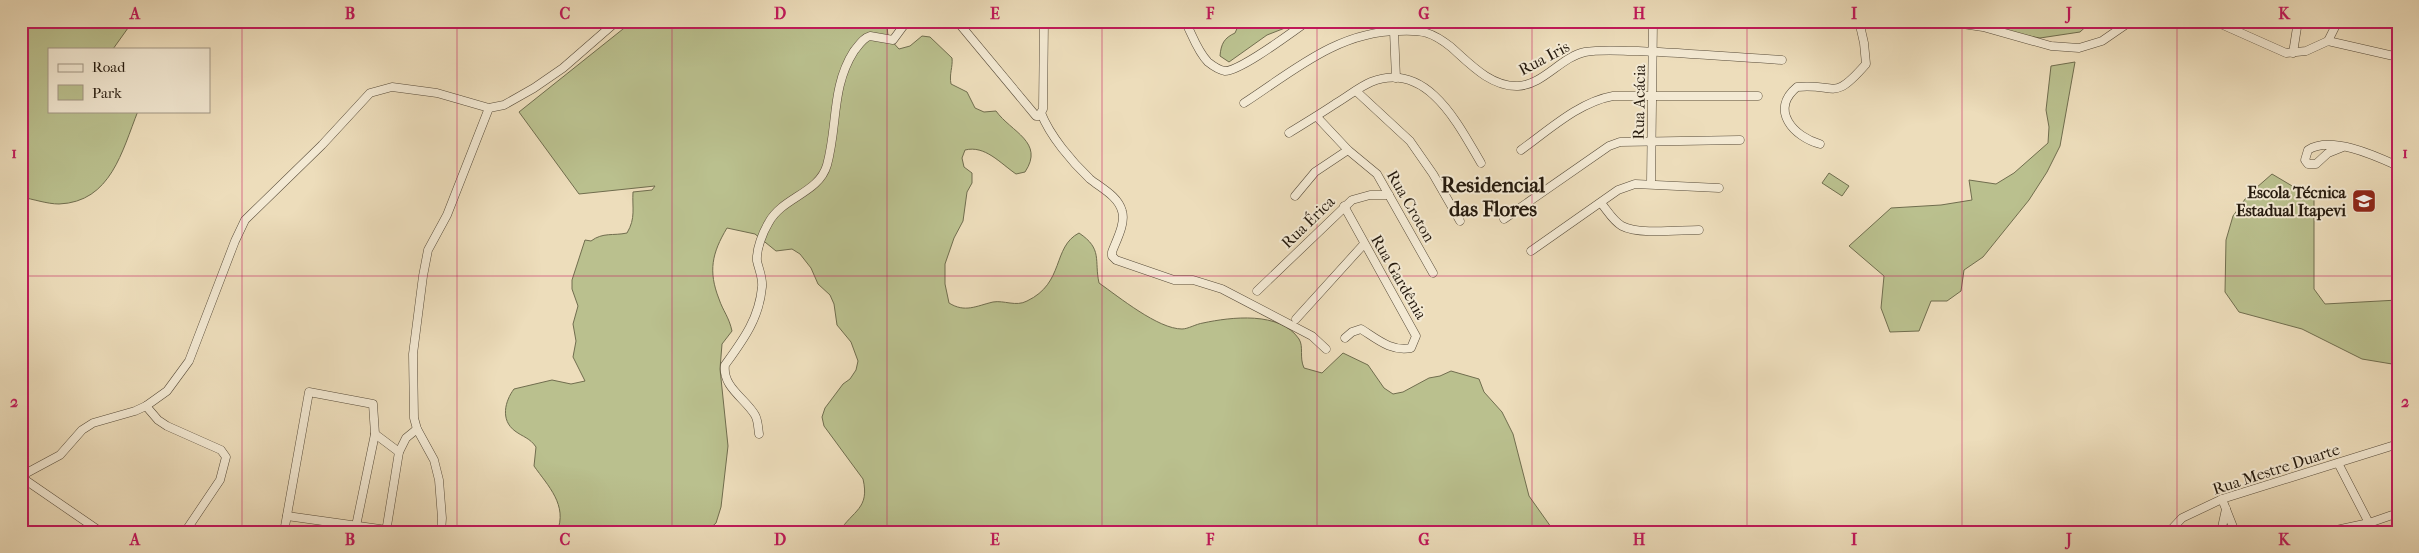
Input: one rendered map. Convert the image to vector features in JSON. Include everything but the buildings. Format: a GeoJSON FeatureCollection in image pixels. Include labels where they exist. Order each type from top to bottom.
{"type":"FeatureCollection","features":[{"type":"Feature","properties":{"kind":"street"},"geometry":{"type":"LineString","coordinates":[[101,532],[21,477],[60,455],[82,430],[93,423],[146,406],[167,391],[189,361],[235,241],[246,220],[322,145],[370,93],[380,88],[392,86],[437,93],[489,108],[504,105],[534,88],[584,52],[617,21]]}},
{"type":"Feature","properties":{"kind":"street"},"geometry":{"type":"LineString","coordinates":[[759,434],[755,414],[728,382],[725,365],[751,330],[757,312],[762,288],[757,255],[762,237],[775,213],[817,183],[823,176],[830,149],[842,74],[857,48],[862,41],[870,36],[893,40],[906,21]]}},
{"type":"Feature","properties":{"kind":"street"},"geometry":{"type":"LineString","coordinates":[[957,21],[1033,114],[1036,116],[1041,114]]}},
{"type":"Feature","properties":{"kind":"street"},"geometry":{"type":"LineString","coordinates":[[1044,21],[1041,114],[1056,138],[1088,177],[1117,201],[1123,218],[1112,256],[1116,260],[1174,280],[1193,280],[1222,289],[1312,336],[1326,349]]}},
{"type":"Feature","properties":{"kind":"street"},"geometry":{"type":"LineString","coordinates":[[1186,21],[1204,58],[1215,68],[1224,71],[1232,70],[1246,63],[1308,21]]}},
{"type":"Feature","properties":{"kind":"street","name":"Rua Acácia"},"geometry":{"type":"LineString","coordinates":[[1651,183],[1653,21]]}},
{"type":"Feature","properties":{"kind":"street"},"geometry":{"type":"LineString","coordinates":[[1820,144],[1810,141],[1790,125],[1784,113],[1786,99],[1797,87],[1836,90],[1844,87],[1857,74],[1866,64],[1859,21]]}},
{"type":"Feature","properties":{"kind":"street"},"geometry":{"type":"LineString","coordinates":[[1942,21],[1983,27],[2051,46],[2079,48],[2102,41],[2130,21]]}},
{"type":"Feature","properties":{"kind":"street"},"geometry":{"type":"LineString","coordinates":[[2214,21],[2276,50],[2293,53],[2306,51],[2328,41],[2398,57]]}},
{"type":"Feature","properties":{"kind":"street"},"geometry":{"type":"LineString","coordinates":[[2293,53],[2298,21]]}},
{"type":"Feature","properties":{"kind":"street"},"geometry":{"type":"LineString","coordinates":[[2328,41],[2338,21]]}},
{"type":"Feature","properties":{"kind":"street","name":"Rua Iris"},"geometry":{"type":"LineString","coordinates":[[1244,103],[1326,49],[1363,34],[1394,31],[1420,30],[1432,33],[1480,72],[1495,82],[1507,86],[1531,84],[1582,53],[1596,50],[1782,60]]}},
{"type":"Feature","properties":{"kind":"street"},"geometry":{"type":"LineString","coordinates":[[1394,31],[1396,78]]}},
{"type":"Feature","properties":{"kind":"street"},"geometry":{"type":"LineString","coordinates":[[1289,132],[1370,82],[1396,78],[1418,84],[1444,104],[1455,118],[1481,163]]}},
{"type":"Feature","properties":{"kind":"street"},"geometry":{"type":"LineString","coordinates":[[1356,91],[1410,141],[1433,174],[1460,221]]}},
{"type":"Feature","properties":{"kind":"street"},"geometry":{"type":"LineString","coordinates":[[1521,150],[1588,103],[1601,98],[1613,96],[1758,96]]}},
{"type":"Feature","properties":{"kind":"street"},"geometry":{"type":"LineString","coordinates":[[441,532],[442,518],[436,466],[417,429],[414,418],[413,354],[428,250],[447,215],[489,108]]}},
{"type":"Feature","properties":{"kind":"street","name":"Rua Croton"},"geometry":{"type":"LineString","coordinates":[[1317,116],[1348,150],[1377,174],[1433,273]]}},
{"type":"Feature","properties":{"kind":"street"},"geometry":{"type":"LineString","coordinates":[[1504,219],[1609,146],[1620,142],[1740,140]]}},
{"type":"Feature","properties":{"kind":"street"},"geometry":{"type":"LineString","coordinates":[[2343,147],[2363,151],[2398,166]]}},
{"type":"Feature","properties":{"kind":"street"},"geometry":{"type":"LineString","coordinates":[[1295,196],[1315,172],[1348,150]]}},
{"type":"Feature","properties":{"kind":"street"},"geometry":{"type":"LineString","coordinates":[[1531,251],[1627,187],[1651,183],[1718,188]]}},
{"type":"Feature","properties":{"kind":"street","name":"Rua Érica"},"geometry":{"type":"LineString","coordinates":[[1257,291],[1344,206],[1360,197],[1389,195]]}},
{"type":"Feature","properties":{"kind":"street"},"geometry":{"type":"LineString","coordinates":[[1601,203],[1615,220],[1622,226],[1632,230],[1699,230]]}},
{"type":"Feature","properties":{"kind":"street","name":"Rua Gardênia"},"geometry":{"type":"LineString","coordinates":[[1344,206],[1412,327],[1416,340],[1411,348],[1400,350],[1390,347],[1361,329],[1352,332],[1345,338]]}},
{"type":"Feature","properties":{"kind":"street"},"geometry":{"type":"LineString","coordinates":[[1296,319],[1364,244]]}},
{"type":"Feature","properties":{"kind":"street"},"geometry":{"type":"LineString","coordinates":[[284,532],[309,392],[373,404],[375,434],[356,526]]}},
{"type":"Feature","properties":{"kind":"street"},"geometry":{"type":"LineString","coordinates":[[146,406],[163,423],[221,450],[226,457],[220,480],[185,532]]}},
{"type":"Feature","properties":{"kind":"street"},"geometry":{"type":"LineString","coordinates":[[287,516],[387,531],[399,452],[406,438],[417,429]]}},
{"type":"Feature","properties":{"kind":"street"},"geometry":{"type":"LineString","coordinates":[[375,434],[399,452]]}},
{"type":"Feature","properties":{"kind":"street","name":"Rua Mestre Duarte"},"geometry":{"type":"LineString","coordinates":[[2169,532],[2182,518],[2222,499],[2398,444]]}},
{"type":"Feature","properties":{"kind":"street"},"geometry":{"type":"LineString","coordinates":[[2338,463],[2369,523]]}},
{"type":"Feature","properties":{"kind":"street"},"geometry":{"type":"LineString","coordinates":[[2222,499],[2235,532]]}},
{"type":"Feature","properties":{"kind":"street"},"geometry":{"type":"LineString","coordinates":[[2221,532],[2226,508]]}},
{"type":"Feature","properties":{"kind":"street"},"geometry":{"type":"LineString","coordinates":[[2327,532],[2369,523],[2398,513]]}},
{"type":"Feature","properties":{"kind":"green space"},"geometry":{"type":"Polygon","coordinates":[[[21,21],[133,21],[114,48],[48,48],[48,112],[138,112],[112,172],[103,184],[91,194],[77,201],[54,204],[21,197],[21,21]]]}},
{"type":"Feature","properties":{"kind":"green space"},"geometry":{"type":"Polygon","coordinates":[[[633,21],[877,21],[887,25],[888,37],[899,49],[910,46],[922,36],[930,37],[952,58],[951,84],[967,92],[975,108],[984,112],[996,111],[1024,138],[1029,145],[1031,153],[1030,162],[1025,172],[1016,174],[986,152],[972,149],[965,150],[962,158],[964,167],[972,173],[972,183],[967,192],[963,221],[954,238],[945,264],[945,284],[949,303],[965,308],[993,302],[1023,303],[1027,301],[1047,285],[1065,247],[1079,233],[1092,244],[1095,250],[1099,283],[1150,318],[1172,328],[1182,329],[1227,319],[1254,318],[1268,320],[1291,330],[1299,339],[1304,368],[1322,373],[1343,353],[1368,365],[1384,388],[1393,394],[1403,392],[1429,378],[1451,371],[1479,379],[1484,392],[1502,412],[1513,434],[1529,496],[1551,527],[1563,532],[839,532],[859,508],[865,489],[863,479],[824,426],[822,417],[825,408],[856,370],[858,361],[851,342],[837,325],[834,304],[830,295],[818,284],[811,268],[800,254],[792,249],[776,251],[755,234],[727,228],[713,262],[716,289],[732,331],[722,344],[720,369],[728,446],[721,507],[716,523],[706,532],[557,532],[560,513],[555,496],[534,466],[536,447],[510,427],[506,416],[506,405],[514,389],[552,380],[571,384],[585,381],[573,357],[576,341],[573,324],[578,306],[572,289],[572,280],[585,240],[591,241],[604,235],[627,233],[633,218],[633,192],[652,190],[655,186],[579,194],[519,112],[633,21]]]}},
{"type":"Feature","properties":{"kind":"green space"},"geometry":{"type":"Polygon","coordinates":[[[1237,21],[1303,21],[1267,35],[1229,62],[1220,56],[1220,52],[1226,39],[1235,33],[1239,24],[1237,21]]]}},
{"type":"Feature","properties":{"kind":"green space"},"geometry":{"type":"Polygon","coordinates":[[[1941,21],[2092,21],[2080,32],[2040,38],[1941,21]]]}},
{"type":"Feature","properties":{"kind":"green space"},"geometry":{"type":"Polygon","coordinates":[[[2075,62],[2060,146],[2047,172],[2029,200],[1983,257],[1964,270],[1961,291],[1947,301],[1931,301],[1919,331],[1890,332],[1881,308],[1884,276],[1849,246],[1891,208],[1941,205],[1972,200],[1969,180],[1996,184],[2014,173],[2048,143],[2049,127],[2046,110],[2051,66],[2075,62]]]}},
{"type":"Feature","properties":{"kind":"green space"},"geometry":{"type":"Polygon","coordinates":[[[1829,173],[1849,186],[1842,196],[1822,183],[1829,173]]]}},
{"type":"Feature","properties":{"kind":"green space"},"geometry":{"type":"Polygon","coordinates":[[[2272,174],[2314,199],[2314,289],[2325,304],[2398,300],[2398,365],[2362,359],[2302,329],[2239,312],[2225,292],[2226,240],[2233,216],[2248,195],[2272,174]]]}},
{"type":"Feature","properties":{"kind":"place","name":"Escola Técnica Estadual Itapevi"},"geometry":{"type":"Point","coordinates":[2364,201]}},
{"type":"Feature","properties":{"kind":"district","name":"Residencial das Flores"},"geometry":{"type":"Point","coordinates":[1493,197]}}]}
